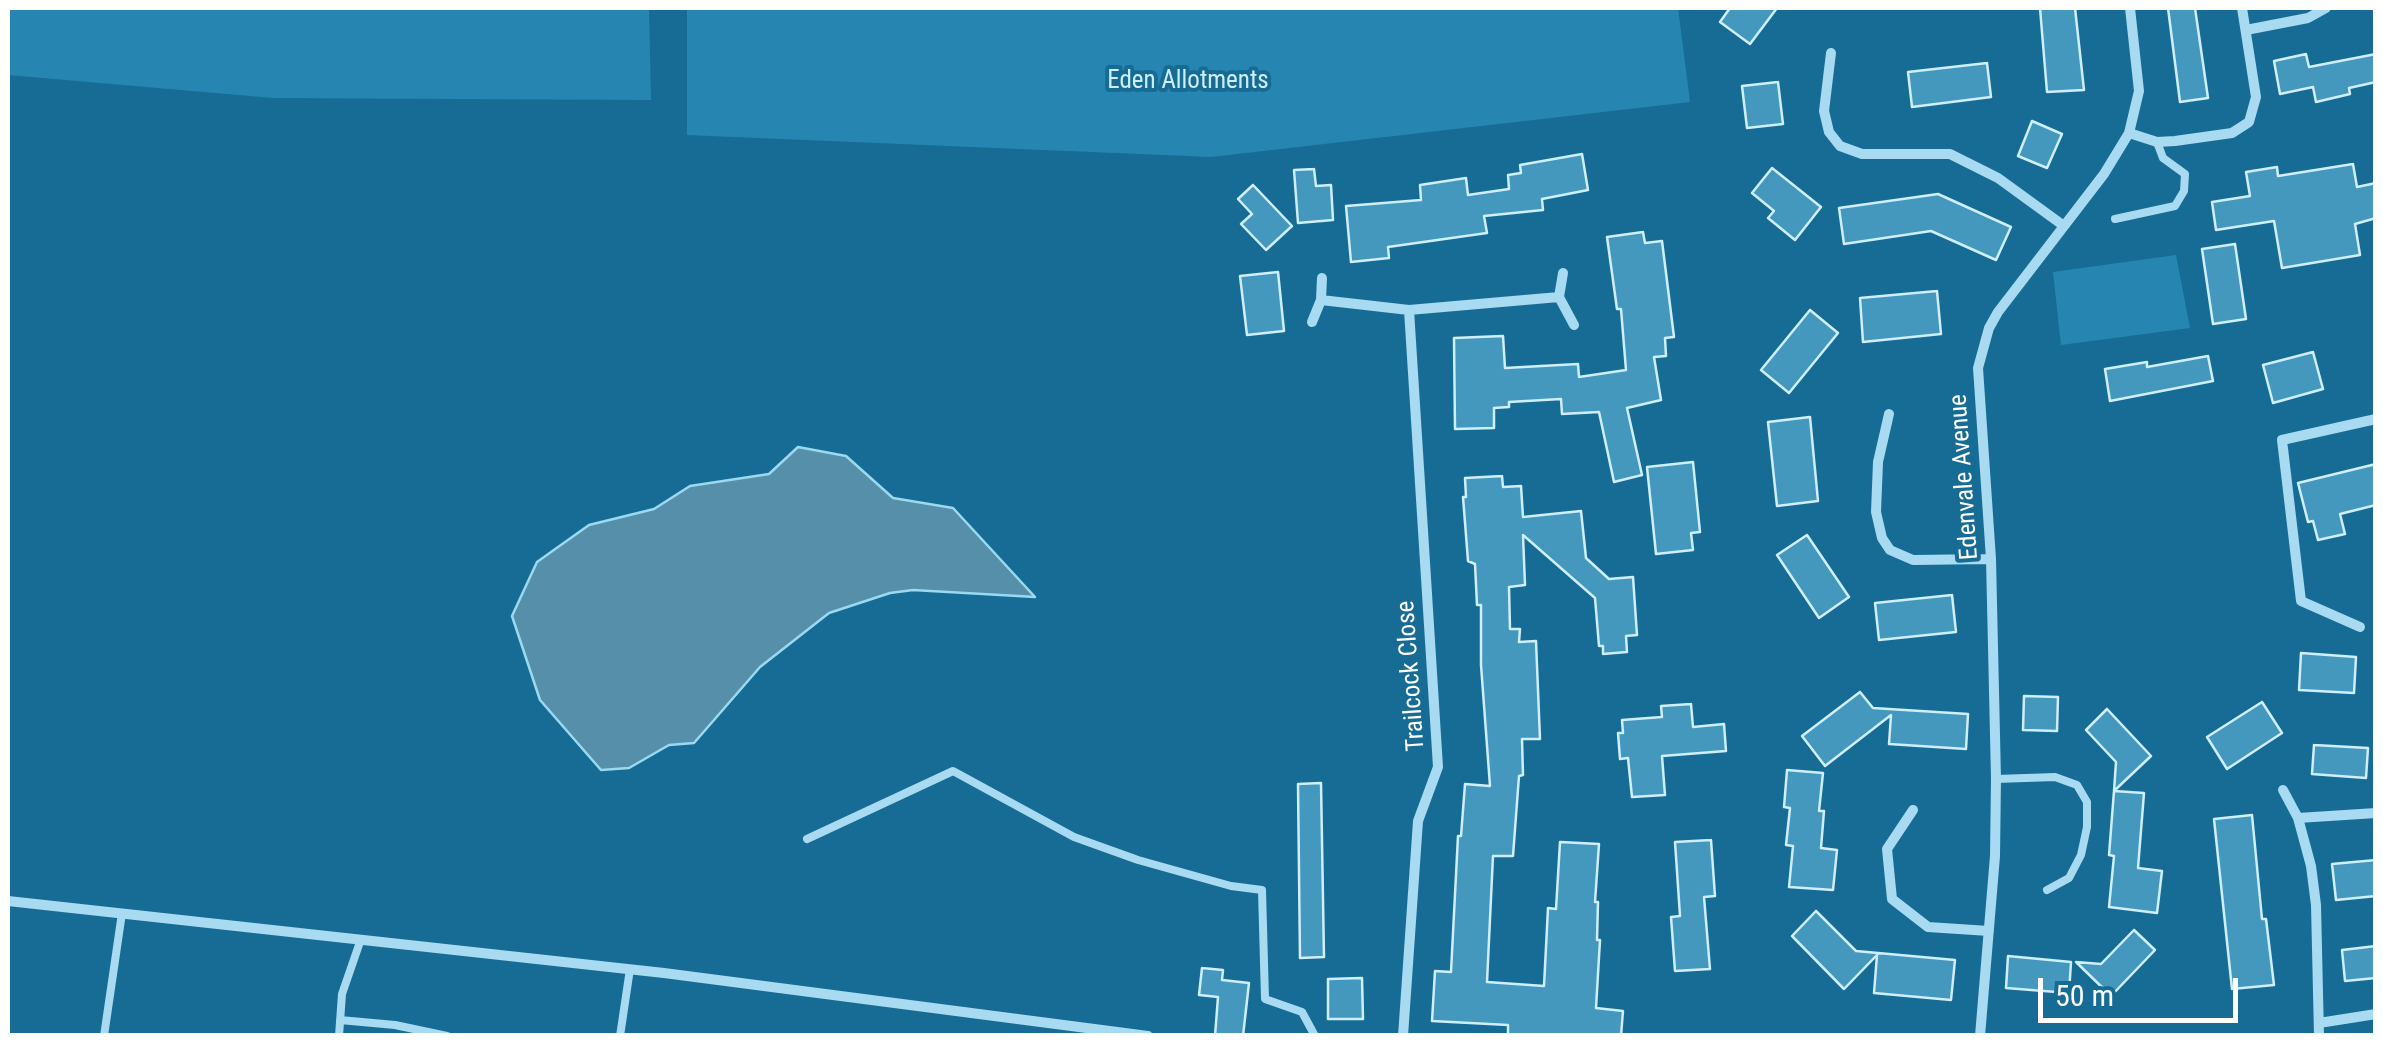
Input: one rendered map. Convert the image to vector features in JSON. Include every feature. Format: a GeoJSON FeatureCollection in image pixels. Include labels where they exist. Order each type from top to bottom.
{"type":"FeatureCollection","features":[{"type":"Feature","properties":{"kind":"street","name":"Edenvale Avenue"},"geometry":{"type":"LineString","coordinates":[[1980,1036],[1996,779],[1992,559],[1978,388],[1981,354],[1998,312],[2104,174],[2129,133],[2138,92],[2130,8]]}},
{"type":"Feature","properties":{"kind":"street"},"geometry":{"type":"LineString","coordinates":[[2129,133],[2158,142],[2232,133],[2249,122],[2256,96],[2242,8]]}},
{"type":"Feature","properties":{"kind":"street"},"geometry":{"type":"LineString","coordinates":[[2246,30],[2308,18],[2326,8]]}},
{"type":"Feature","properties":{"kind":"street"},"geometry":{"type":"LineString","coordinates":[[1831,54],[1824,111],[1829,132],[1840,146],[1862,154],[1950,154],[1998,178],[2064,226]]}},
{"type":"Feature","properties":{"kind":"street"},"geometry":{"type":"LineString","coordinates":[[1563,273],[1559,297],[1574,325]]}},
{"type":"Feature","properties":{"kind":"street"},"geometry":{"type":"LineString","coordinates":[[1312,322],[1322,300],[1322,278]]}},
{"type":"Feature","properties":{"kind":"street"},"geometry":{"type":"LineString","coordinates":[[1322,300],[1409,310],[1559,297]]}},
{"type":"Feature","properties":{"kind":"street","name":"Trailcock Close"},"geometry":{"type":"LineString","coordinates":[[1403,1036],[1418,821],[1438,767],[1409,310]]}},
{"type":"Feature","properties":{"kind":"street"},"geometry":{"type":"LineString","coordinates":[[1888,414],[1878,462],[1876,512],[1882,538],[1890,550],[1913,560],[1992,559]]}},
{"type":"Feature","properties":{"kind":"street"},"geometry":{"type":"LineString","coordinates":[[2360,627],[2301,601],[2282,440],[2376,419]]}},
{"type":"Feature","properties":{"kind":"street"},"geometry":{"type":"LineString","coordinates":[[2282,790],[2298,818],[2311,866],[2316,905],[2319,1029],[2376,1014]]}},
{"type":"Feature","properties":{"kind":"street"},"geometry":{"type":"LineString","coordinates":[[1913,810],[1888,849],[1892,899],[1928,927],[1989,931]]}},
{"type":"Feature","properties":{"kind":"street"},"geometry":{"type":"LineString","coordinates":[[2298,818],[2376,812]]}},
{"type":"Feature","properties":{"kind":"street"},"geometry":{"type":"LineString","coordinates":[[8,900],[630,969],[1142,1035]]}},
{"type":"Feature","properties":{"kind":"lane"},"geometry":{"type":"LineString","coordinates":[[2116,219],[2175,206],[2184,191],[2185,174],[2163,158],[2158,142]]}},
{"type":"Feature","properties":{"kind":"lane"},"geometry":{"type":"LineString","coordinates":[[808,839],[953,771],[1074,837],[1194,876],[1262,890],[1266,999],[1302,1012],[1315,1036]]}},
{"type":"Feature","properties":{"kind":"lane"},"geometry":{"type":"LineString","coordinates":[[1996,779],[2055,777],[2076,785],[2087,802],[2088,827],[2081,855],[2068,878],[2048,890]]}},
{"type":"Feature","properties":{"kind":"lane"},"geometry":{"type":"LineString","coordinates":[[104,1036],[122,913]]}},
{"type":"Feature","properties":{"kind":"lane"},"geometry":{"type":"LineString","coordinates":[[340,1036],[342,994],[361,940]]}},
{"type":"Feature","properties":{"kind":"lane"},"geometry":{"type":"LineString","coordinates":[[620,1036],[630,969]]}},
{"type":"Feature","properties":{"kind":"lane"},"geometry":{"type":"LineString","coordinates":[[340,1020],[395,1025],[447,1036]]}},
{"type":"Feature","properties":{"kind":"green space"},"geometry":{"type":"Polygon","coordinates":[[[8,8],[649,8],[651,100],[273,98],[8,75],[8,8]]]}},
{"type":"Feature","properties":{"kind":"green space","name":"Eden Allotments"},"geometry":{"type":"Polygon","coordinates":[[[687,8],[1678,8],[1690,102],[1211,157],[687,135],[687,8]]]}},
{"type":"Feature","properties":{"kind":"green space"},"geometry":{"type":"Polygon","coordinates":[[[2176,255],[2190,328],[2061,345],[2053,272],[2176,255]]]}},
{"type":"Feature","properties":{"kind":"shaded area"},"geometry":{"type":"Polygon","coordinates":[[[798,447],[846,456],[893,498],[953,508],[1035,597],[913,590],[890,593],[829,613],[760,667],[694,743],[669,745],[629,768],[601,770],[540,700],[512,616],[537,562],[589,525],[654,509],[690,486],[769,474],[798,447]]]}},
{"type":"Feature","properties":{"kind":"building"},"geometry":{"type":"Polygon","coordinates":[[[1730,8],[1777,8],[1750,44],[1720,22],[1730,8]]]}},
{"type":"Feature","properties":{"kind":"building"},"geometry":{"type":"Polygon","coordinates":[[[2040,8],[2075,8],[2084,90],[2047,92],[2040,8]]]}},
{"type":"Feature","properties":{"kind":"building"},"geometry":{"type":"Polygon","coordinates":[[[2168,8],[2195,8],[2208,98],[2180,102],[2168,8]]]}},
{"type":"Feature","properties":{"kind":"building"},"geometry":{"type":"Polygon","coordinates":[[[2306,54],[2309,67],[2376,54],[2376,82],[2349,88],[2350,94],[2316,102],[2313,87],[2280,94],[2274,61],[2306,54]]]}},
{"type":"Feature","properties":{"kind":"building"},"geometry":{"type":"Polygon","coordinates":[[[1987,63],[1991,97],[1912,107],[1908,72],[1987,63]]]}},
{"type":"Feature","properties":{"kind":"building"},"geometry":{"type":"Polygon","coordinates":[[[1778,82],[1783,124],[1747,128],[1742,86],[1778,82]]]}},
{"type":"Feature","properties":{"kind":"building"},"geometry":{"type":"Polygon","coordinates":[[[2032,121],[2062,134],[2047,168],[2018,156],[2032,121]]]}},
{"type":"Feature","properties":{"kind":"building"},"geometry":{"type":"Polygon","coordinates":[[[1582,154],[1588,190],[1542,199],[1543,210],[1484,216],[1487,233],[1388,247],[1389,258],[1351,262],[1346,206],[1421,200],[1420,185],[1466,178],[1468,195],[1509,189],[1508,175],[1521,173],[1520,165],[1582,154]]]}},
{"type":"Feature","properties":{"kind":"building"},"geometry":{"type":"Polygon","coordinates":[[[2353,164],[2357,187],[2376,183],[2376,218],[2355,224],[2360,255],[2282,268],[2274,221],[2216,230],[2212,202],[2250,196],[2246,172],[2277,167],[2278,176],[2353,164]]]}},
{"type":"Feature","properties":{"kind":"building"},"geometry":{"type":"Polygon","coordinates":[[[1772,168],[1821,207],[1795,240],[1768,218],[1774,211],[1752,193],[1772,168]]]}},
{"type":"Feature","properties":{"kind":"building"},"geometry":{"type":"Polygon","coordinates":[[[1314,169],[1316,186],[1331,185],[1333,220],[1298,223],[1294,170],[1314,169]]]}},
{"type":"Feature","properties":{"kind":"building"},"geometry":{"type":"Polygon","coordinates":[[[1253,185],[1292,226],[1266,250],[1241,224],[1252,214],[1238,199],[1253,185]]]}},
{"type":"Feature","properties":{"kind":"building"},"geometry":{"type":"Polygon","coordinates":[[[1938,194],[2011,227],[1996,260],[1931,231],[1844,244],[1839,208],[1938,194]]]}},
{"type":"Feature","properties":{"kind":"building"},"geometry":{"type":"Polygon","coordinates":[[[1643,232],[1645,243],[1662,241],[1674,337],[1665,338],[1666,356],[1654,357],[1661,400],[1627,408],[1642,475],[1614,482],[1599,412],[1562,414],[1561,399],[1509,402],[1509,407],[1494,408],[1494,428],[1455,429],[1454,338],[1503,336],[1505,368],[1578,364],[1579,377],[1626,370],[1621,309],[1617,309],[1607,237],[1643,232]]]}},
{"type":"Feature","properties":{"kind":"building"},"geometry":{"type":"Polygon","coordinates":[[[2235,244],[2246,319],[2213,324],[2202,249],[2235,244]]]}},
{"type":"Feature","properties":{"kind":"building"},"geometry":{"type":"Polygon","coordinates":[[[1278,272],[1284,331],[1247,335],[1240,276],[1278,272]]]}},
{"type":"Feature","properties":{"kind":"building"},"geometry":{"type":"Polygon","coordinates":[[[1937,291],[1941,334],[1863,342],[1860,298],[1937,291]]]}},
{"type":"Feature","properties":{"kind":"building"},"geometry":{"type":"Polygon","coordinates":[[[1810,310],[1838,333],[1789,393],[1761,370],[1810,310]]]}},
{"type":"Feature","properties":{"kind":"building"},"geometry":{"type":"Polygon","coordinates":[[[2313,352],[2323,389],[2273,403],[2263,365],[2313,352]]]}},
{"type":"Feature","properties":{"kind":"building"},"geometry":{"type":"Polygon","coordinates":[[[2208,356],[2213,381],[2110,401],[2105,369],[2147,362],[2147,367],[2208,356]]]}},
{"type":"Feature","properties":{"kind":"building"},"geometry":{"type":"Polygon","coordinates":[[[1810,417],[1818,501],[1777,506],[1768,422],[1810,417]]]}},
{"type":"Feature","properties":{"kind":"building"},"geometry":{"type":"Polygon","coordinates":[[[1693,462],[1700,532],[1691,533],[1693,550],[1656,554],[1647,467],[1693,462]]]}},
{"type":"Feature","properties":{"kind":"building"},"geometry":{"type":"Polygon","coordinates":[[[2376,464],[2376,505],[2340,514],[2345,534],[2318,540],[2313,521],[2308,522],[2298,483],[2376,464]]]}},
{"type":"Feature","properties":{"kind":"building"},"geometry":{"type":"Polygon","coordinates":[[[1502,476],[1503,487],[1521,486],[1523,517],[1581,511],[1586,558],[1609,579],[1633,577],[1637,635],[1626,636],[1627,652],[1603,654],[1595,598],[1523,535],[1525,585],[1509,587],[1510,629],[1520,629],[1519,642],[1536,641],[1540,739],[1522,739],[1523,775],[1519,776],[1513,856],[1493,856],[1487,982],[1544,986],[1548,908],[1556,909],[1560,842],[1599,844],[1596,1008],[1623,1011],[1621,1036],[1508,1034],[1508,1025],[1432,1021],[1435,971],[1451,972],[1458,836],[1465,784],[1490,786],[1481,605],[1477,605],[1475,564],[1468,561],[1465,478],[1502,476]]]}},
{"type":"Feature","properties":{"kind":"building"},"geometry":{"type":"Polygon","coordinates":[[[1807,535],[1849,597],[1819,618],[1777,555],[1807,535]]]}},
{"type":"Feature","properties":{"kind":"building"},"geometry":{"type":"Polygon","coordinates":[[[1952,595],[1956,632],[1879,640],[1875,603],[1952,595]]]}},
{"type":"Feature","properties":{"kind":"building"},"geometry":{"type":"Polygon","coordinates":[[[2301,653],[2356,657],[2354,693],[2299,690],[2301,653]]]}},
{"type":"Feature","properties":{"kind":"building"},"geometry":{"type":"Polygon","coordinates":[[[1860,692],[1873,708],[1968,714],[1966,749],[1889,744],[1891,715],[1825,766],[1802,736],[1860,692]]]}},
{"type":"Feature","properties":{"kind":"building"},"geometry":{"type":"Polygon","coordinates":[[[2024,696],[2058,697],[2057,731],[2023,730],[2024,696]]]}},
{"type":"Feature","properties":{"kind":"building"},"geometry":{"type":"Polygon","coordinates":[[[2262,702],[2282,733],[2227,769],[2207,737],[2262,702]]]}},
{"type":"Feature","properties":{"kind":"building"},"geometry":{"type":"Polygon","coordinates":[[[1691,704],[1693,727],[1724,724],[1726,751],[1662,756],[1665,795],[1632,797],[1628,758],[1620,759],[1618,733],[1623,733],[1622,720],[1662,717],[1661,706],[1691,704]]]}},
{"type":"Feature","properties":{"kind":"building"},"geometry":{"type":"Polygon","coordinates":[[[2107,709],[2151,756],[2114,791],[2116,762],[2086,730],[2107,709]]]}},
{"type":"Feature","properties":{"kind":"building"},"geometry":{"type":"Polygon","coordinates":[[[2314,745],[2368,748],[2366,778],[2312,774],[2314,745]]]}},
{"type":"Feature","properties":{"kind":"building"},"geometry":{"type":"Polygon","coordinates":[[[1787,770],[1823,773],[1821,848],[1837,850],[1833,890],[1789,887],[1793,846],[1786,845],[1790,808],[1784,807],[1787,770]]]}},
{"type":"Feature","properties":{"kind":"building"},"geometry":{"type":"Polygon","coordinates":[[[1321,783],[1324,957],[1300,958],[1298,784],[1321,783]]]}},
{"type":"Feature","properties":{"kind":"building"},"geometry":{"type":"Polygon","coordinates":[[[2114,791],[2144,793],[2138,868],[2162,871],[2157,913],[2109,907],[2114,791]]]}},
{"type":"Feature","properties":{"kind":"building"},"geometry":{"type":"Polygon","coordinates":[[[2252,815],[2262,919],[2266,919],[2274,985],[2232,989],[2214,819],[2252,815]]]}},
{"type":"Feature","properties":{"kind":"building"},"geometry":{"type":"Polygon","coordinates":[[[1711,840],[1715,896],[1704,897],[1710,969],[1675,971],[1671,917],[1680,916],[1675,842],[1711,840]]]}},
{"type":"Feature","properties":{"kind":"building"},"geometry":{"type":"Polygon","coordinates":[[[2376,860],[2376,896],[2336,900],[2332,864],[2376,860]]]}},
{"type":"Feature","properties":{"kind":"building"},"geometry":{"type":"Polygon","coordinates":[[[1816,911],[1856,951],[1955,960],[1951,1000],[1874,993],[1877,955],[1844,989],[1792,936],[1816,911]]]}},
{"type":"Feature","properties":{"kind":"building"},"geometry":{"type":"Polygon","coordinates":[[[2134,930],[2155,950],[2111,996],[2076,962],[2101,964],[2134,930]]]}},
{"type":"Feature","properties":{"kind":"building"},"geometry":{"type":"Polygon","coordinates":[[[2376,946],[2376,978],[2345,981],[2342,950],[2376,946]]]}},
{"type":"Feature","properties":{"kind":"building"},"geometry":{"type":"Polygon","coordinates":[[[2008,956],[2071,962],[2069,993],[2006,988],[2008,956]]]}},
{"type":"Feature","properties":{"kind":"building"},"geometry":{"type":"Polygon","coordinates":[[[1202,968],[1223,970],[1222,980],[1249,983],[1243,1036],[1215,1036],[1218,997],[1199,995],[1202,968]]]}},
{"type":"Feature","properties":{"kind":"building"},"geometry":{"type":"Polygon","coordinates":[[[1362,978],[1363,1019],[1328,1019],[1328,979],[1362,978]]]}}]}
